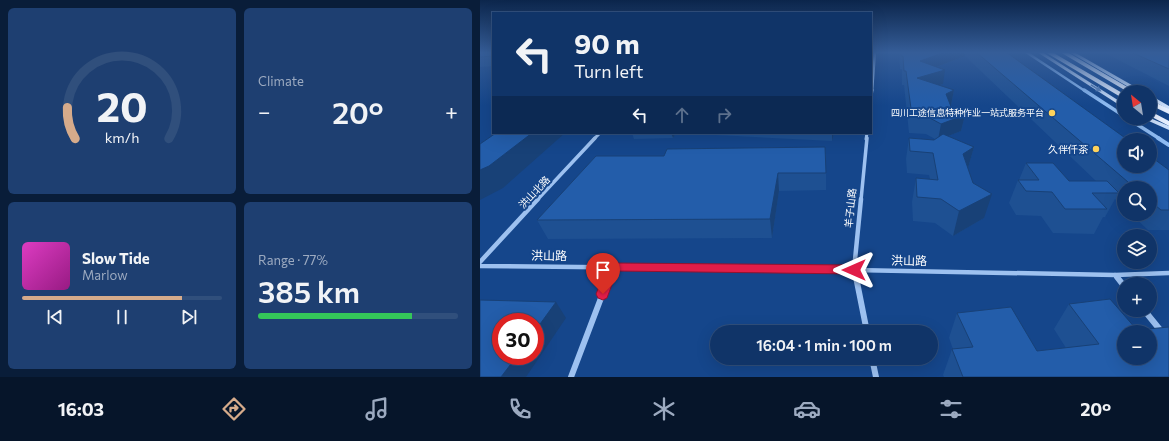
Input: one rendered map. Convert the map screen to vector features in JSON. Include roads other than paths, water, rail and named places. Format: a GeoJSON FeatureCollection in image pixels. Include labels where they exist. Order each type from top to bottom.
{"type":"FeatureCollection","features":[{"type":"Feature","properties":{"kind":"main road"},"geometry":{"type":"LineString","coordinates":[[1078,70],[1117,93]]}},
{"type":"Feature","properties":{"kind":"main road"},"geometry":{"type":"LineString","coordinates":[[1093,70],[1120,85]]}},
{"type":"Feature","properties":{"kind":"main road"},"geometry":{"type":"LineString","coordinates":[[1157,106],[1169,112]]}},
{"type":"Feature","properties":{"kind":"main road"},"geometry":{"type":"LineString","coordinates":[[1157,116],[1169,124]]}},
{"type":"Feature","properties":{"kind":"street"},"geometry":{"type":"LineString","coordinates":[[872,86],[873,70]]}},
{"type":"Feature","properties":{"kind":"street"},"geometry":{"type":"LineString","coordinates":[[1067,70],[1117,102]]}},
{"type":"Feature","properties":{"kind":"street"},"geometry":{"type":"LineString","coordinates":[[1102,70],[1129,85]]}},
{"type":"Feature","properties":{"kind":"street"},"geometry":{"type":"LineString","coordinates":[[1157,101],[1169,108]]}},
{"type":"Feature","properties":{"kind":"street"},"geometry":{"type":"LineString","coordinates":[[1157,123],[1169,128]]}},
{"type":"Feature","properties":{"kind":"street","name":"洪山北路"},"geometry":{"type":"LineString","coordinates":[[480,262],[599,134]]}},
{"type":"Feature","properties":{"kind":"street","name":"羊子山路"},"geometry":{"type":"LineString","coordinates":[[866,325],[854,270],[867,134]]}},
{"type":"Feature","properties":{"kind":"street","name":"洪山路"},"geometry":{"type":"LineString","coordinates":[[480,266],[854,270],[1115,275],[1169,273]]}},
{"type":"Feature","properties":{"kind":"street"},"geometry":{"type":"LineString","coordinates":[[571,377],[613,267]]}},
{"type":"Feature","properties":{"kind":"street"},"geometry":{"type":"LineString","coordinates":[[1150,317],[1164,334]]}},
{"type":"Feature","properties":{"kind":"street"},"geometry":{"type":"LineString","coordinates":[[873,365],[876,377]]}},
{"type":"Feature","properties":{"kind":"waterway"},"geometry":{"type":"LineString","coordinates":[[1053,70],[1085,91]]}},
{"type":"Feature","properties":{"kind":"waterway"},"geometry":{"type":"LineString","coordinates":[[1084,90],[1117,111]]}},
{"type":"Feature","properties":{"kind":"waterway"},"geometry":{"type":"LineString","coordinates":[[1138,125],[1160,139]]}},
{"type":"Feature","properties":{"kind":"waterway"},"geometry":{"type":"LineString","coordinates":[[1158,138],[1169,145]]}},
{"type":"Feature","properties":{"kind":"place","name":"四川工途信息特种作业一站式服务平台"},"geometry":{"type":"Point","coordinates":[1052,113]}},
{"type":"Feature","properties":{"kind":"place","name":"久伴仟茶"},"geometry":{"type":"Point","coordinates":[1096,149]}}]}
